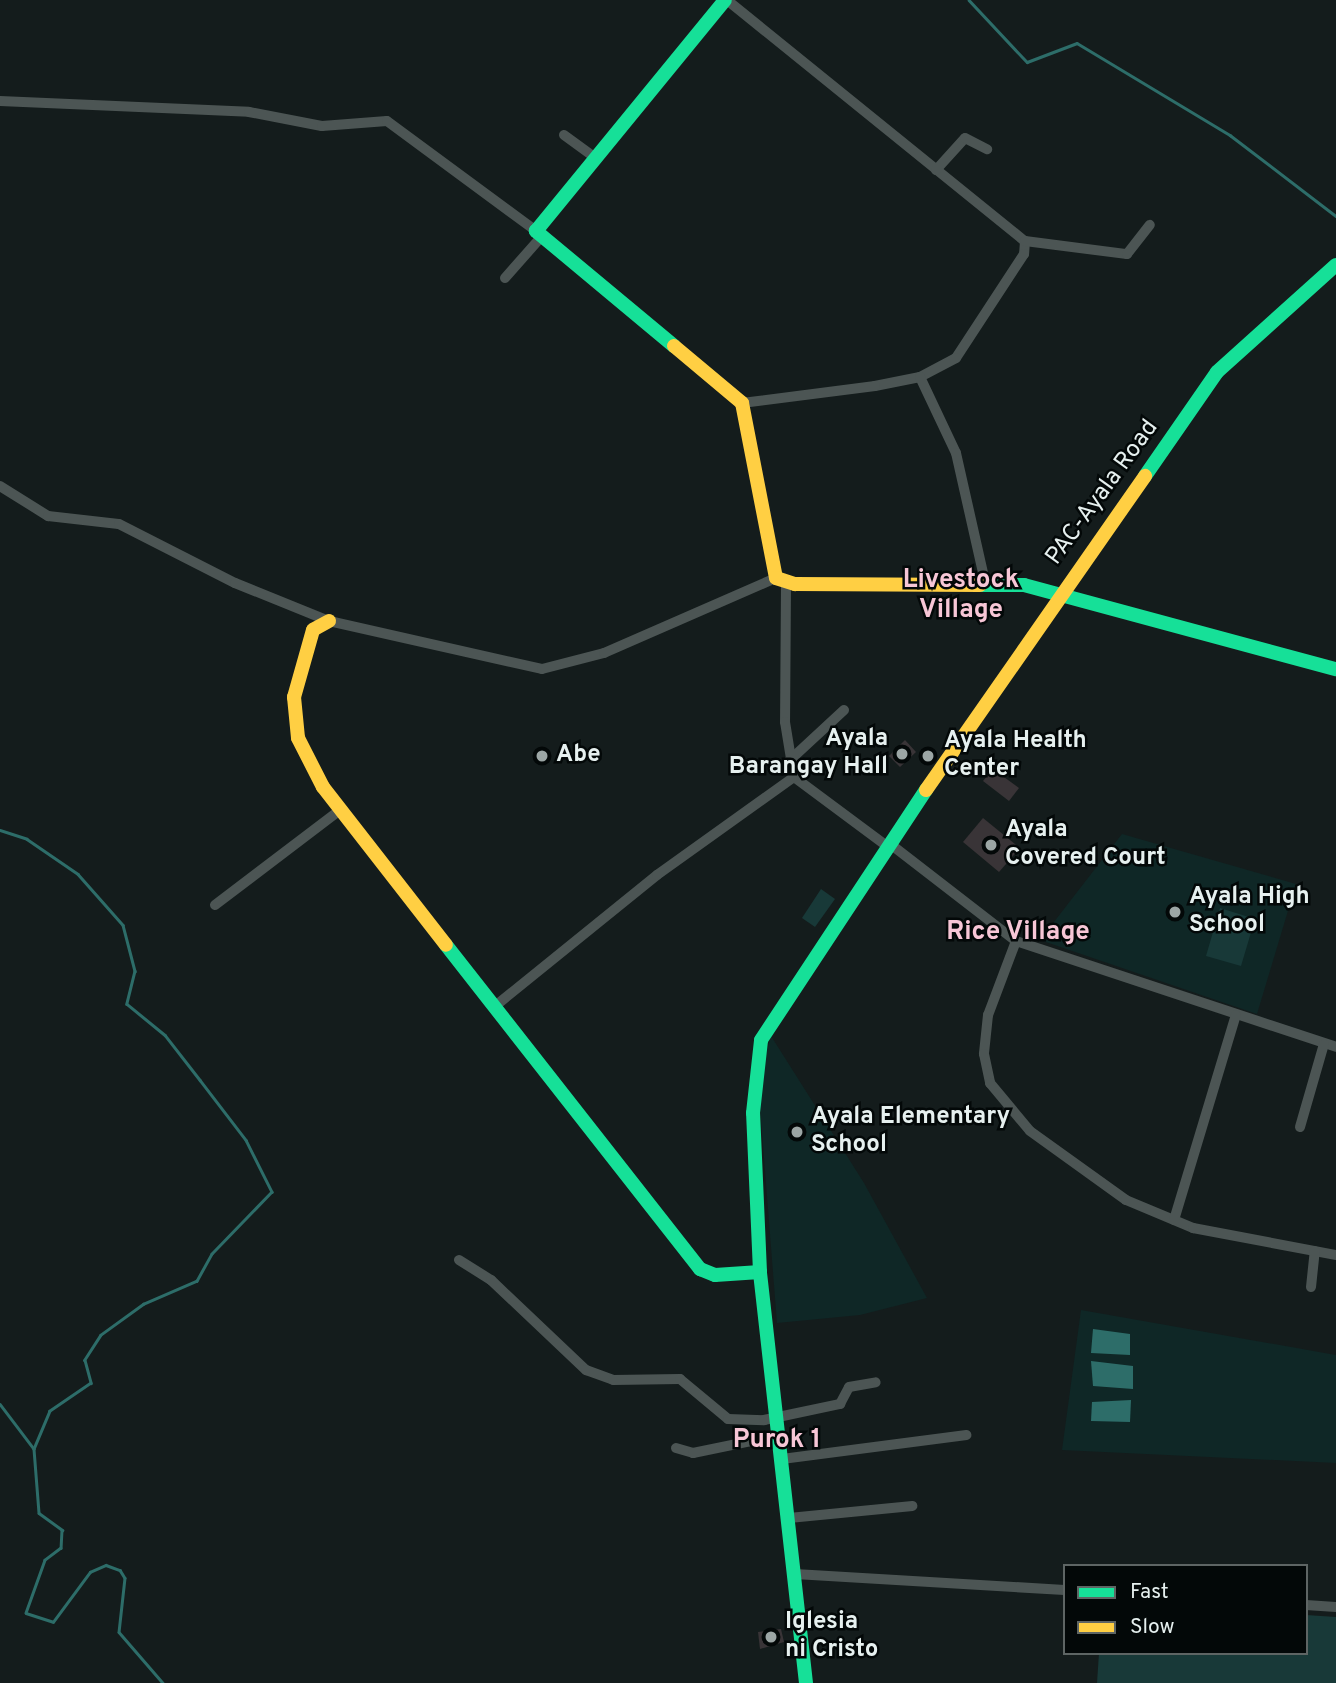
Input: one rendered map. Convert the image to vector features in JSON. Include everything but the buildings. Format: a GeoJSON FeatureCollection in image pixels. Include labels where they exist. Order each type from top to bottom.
{"type":"FeatureCollection","features":[{"type":"Feature","properties":{"kind":"street"},"geometry":{"type":"LineString","coordinates":[[505,278],[596,158],[726,0],[1025,241],[1127,254],[1150,225]]}},
{"type":"Feature","properties":{"kind":"street"},"geometry":{"type":"LineString","coordinates":[[0,101],[249,112],[322,126],[387,121],[539,234],[741,403],[781,581],[789,761],[794,777],[1016,941],[1336,1046]]}},
{"type":"Feature","properties":{"kind":"street"},"geometry":{"type":"LineString","coordinates":[[564,135],[596,158]]}},
{"type":"Feature","properties":{"kind":"street"},"geometry":{"type":"LineString","coordinates":[[936,170],[965,138],[987,149]]}},
{"type":"Feature","properties":{"kind":"street"},"geometry":{"type":"LineString","coordinates":[[741,403],[920,377],[956,358],[977,332],[1024,254],[1025,241]]}},
{"type":"Feature","properties":{"kind":"street","name":"PAC-Ayala Road"},"geometry":{"type":"LineString","coordinates":[[806,1683],[779,1416],[761,1272],[753,1113],[761,1040],[888,845],[1060,593],[1217,372],[1336,265]]}},
{"type":"Feature","properties":{"kind":"street"},"geometry":{"type":"LineString","coordinates":[[920,377],[963,476],[985,582]]}},
{"type":"Feature","properties":{"kind":"street"},"geometry":{"type":"LineString","coordinates":[[0,486],[48,516],[119,524],[235,583],[329,621],[547,669],[604,653],[781,581],[985,582],[1060,593],[1336,669]]}},
{"type":"Feature","properties":{"kind":"street"},"geometry":{"type":"LineString","coordinates":[[329,621],[313,630],[294,696],[298,738],[340,810],[700,1269],[715,1275],[761,1272]]}},
{"type":"Feature","properties":{"kind":"street"},"geometry":{"type":"LineString","coordinates":[[789,761],[844,710]]}},
{"type":"Feature","properties":{"kind":"street"},"geometry":{"type":"LineString","coordinates":[[494,1007],[647,883],[794,777]]}},
{"type":"Feature","properties":{"kind":"street"},"geometry":{"type":"LineString","coordinates":[[215,905],[340,810]]}},
{"type":"Feature","properties":{"kind":"street"},"geometry":{"type":"LineString","coordinates":[[1016,941],[988,1015],[984,1054],[990,1083],[1030,1131],[1078,1169],[1126,1200],[1174,1220],[1336,1255]]}},
{"type":"Feature","properties":{"kind":"street"},"geometry":{"type":"LineString","coordinates":[[1174,1220],[1236,1015]]}},
{"type":"Feature","properties":{"kind":"street"},"geometry":{"type":"LineString","coordinates":[[1300,1127],[1324,1044]]}},
{"type":"Feature","properties":{"kind":"street"},"geometry":{"type":"LineString","coordinates":[[1311,1287],[1315,1251]]}},
{"type":"Feature","properties":{"kind":"street"},"geometry":{"type":"LineString","coordinates":[[459,1260],[491,1280],[586,1370],[613,1380],[680,1379],[728,1419],[779,1416],[840,1404],[849,1387],[876,1382]]}},
{"type":"Feature","properties":{"kind":"street"},"geometry":{"type":"LineString","coordinates":[[676,1448],[693,1453],[781,1435]]}},
{"type":"Feature","properties":{"kind":"street"},"geometry":{"type":"LineString","coordinates":[[782,1460],[966,1435]]}},
{"type":"Feature","properties":{"kind":"street"},"geometry":{"type":"LineString","coordinates":[[789,1518],[912,1506]]}},
{"type":"Feature","properties":{"kind":"street"},"geometry":{"type":"LineString","coordinates":[[795,1574],[1063,1590]]}},
{"type":"Feature","properties":{"kind":"street"},"geometry":{"type":"LineString","coordinates":[[1308,1605],[1336,1607]]}},
{"type":"Feature","properties":{"kind":"shaded area","name":"Ayala High School"},"geometry":{"type":"Polygon","coordinates":[[[1122,834],[1296,884],[1257,1014],[1040,940],[1122,834]]]}},
{"type":"Feature","properties":{"kind":"shaded area"},"geometry":{"type":"Polygon","coordinates":[[[821,889],[835,899],[815,927],[802,918],[821,889]]]}},
{"type":"Feature","properties":{"kind":"shaded area"},"geometry":{"type":"Polygon","coordinates":[[[1220,908],[1255,919],[1241,966],[1206,956],[1220,908]]]}},
{"type":"Feature","properties":{"kind":"shaded area","name":"Ayala Elementary School"},"geometry":{"type":"Polygon","coordinates":[[[771,1036],[864,1183],[927,1298],[860,1315],[777,1323],[758,1082],[771,1036]]]}},
{"type":"Feature","properties":{"kind":"shaded area"},"geometry":{"type":"Polygon","coordinates":[[[1081,1310],[1336,1355],[1336,1463],[1062,1450],[1081,1310]]]}},
{"type":"Feature","properties":{"kind":"shaded area"},"geometry":{"type":"Polygon","coordinates":[[[1308,1615],[1336,1617],[1336,1683],[1097,1683],[1099,1655],[1308,1655],[1308,1615]]]}},
{"type":"Feature","properties":{"kind":"water"},"geometry":{"type":"Polygon","coordinates":[[[1093,1329],[1130,1334],[1130,1355],[1091,1353],[1093,1329]]]}},
{"type":"Feature","properties":{"kind":"water"},"geometry":{"type":"Polygon","coordinates":[[[1091,1361],[1133,1366],[1133,1389],[1093,1386],[1091,1361]]]}},
{"type":"Feature","properties":{"kind":"water"},"geometry":{"type":"Polygon","coordinates":[[[1131,1400],[1130,1422],[1091,1421],[1092,1402],[1131,1400]]]}},
{"type":"Feature","properties":{"kind":"waterway"},"geometry":{"type":"LineString","coordinates":[[969,0],[1027,62],[1077,43],[1230,135],[1336,216]]}},
{"type":"Feature","properties":{"kind":"waterway"},"geometry":{"type":"LineString","coordinates":[[0,830],[27,839],[78,874],[123,925],[135,971],[127,1004],[165,1035],[200,1080],[246,1140],[272,1192],[212,1254],[197,1281],[144,1304],[101,1335],[85,1360],[91,1383],[50,1411],[34,1449]]}},
{"type":"Feature","properties":{"kind":"waterway"},"geometry":{"type":"LineString","coordinates":[[0,1404],[34,1449],[39,1513],[62,1530],[61,1548],[45,1560],[26,1613],[53,1622],[90,1572],[106,1565],[120,1570],[125,1578],[119,1632],[163,1683]]}},
{"type":"Feature","properties":{"kind":"traffic: fast"},"geometry":{"type":"LineString","coordinates":[[674,346],[536,231],[725,0]]}},
{"type":"Feature","properties":{"kind":"traffic: fast"},"geometry":{"type":"LineString","coordinates":[[1145,476],[1217,372],[1336,265]]}},
{"type":"Feature","properties":{"kind":"traffic: fast"},"geometry":{"type":"LineString","coordinates":[[980,585],[1024,585],[1336,669]]}},
{"type":"Feature","properties":{"kind":"traffic: fast"},"geometry":{"type":"LineString","coordinates":[[806,1683],[760,1272],[753,1113],[761,1040],[926,790]]}},
{"type":"Feature","properties":{"kind":"traffic: fast"},"geometry":{"type":"LineString","coordinates":[[446,945],[700,1269],[715,1275],[760,1272]]}},
{"type":"Feature","properties":{"kind":"traffic: slow"},"geometry":{"type":"LineString","coordinates":[[674,346],[742,403],[776,578],[795,584],[980,585]]}},
{"type":"Feature","properties":{"kind":"traffic: slow"},"geometry":{"type":"LineString","coordinates":[[926,790],[1145,476]]}},
{"type":"Feature","properties":{"kind":"traffic: slow"},"geometry":{"type":"LineString","coordinates":[[329,621],[313,630],[294,697],[298,738],[323,787],[446,945]]}},
{"type":"Feature","properties":{"kind":"place","name":"Ayala Barangay Hall"},"geometry":{"type":"Point","coordinates":[902,754]}},
{"type":"Feature","properties":{"kind":"place","name":"Abe"},"geometry":{"type":"Point","coordinates":[542,756]}},
{"type":"Feature","properties":{"kind":"place","name":"Ayala Health Center"},"geometry":{"type":"Point","coordinates":[928,756]}},
{"type":"Feature","properties":{"kind":"place","name":"Ayala Covered Court"},"geometry":{"type":"Point","coordinates":[991,845]}},
{"type":"Feature","properties":{"kind":"place","name":"Ayala High School"},"geometry":{"type":"Point","coordinates":[1175,912]}},
{"type":"Feature","properties":{"kind":"place","name":"Ayala Elementary School"},"geometry":{"type":"Point","coordinates":[797,1132]}},
{"type":"Feature","properties":{"kind":"place","name":"Iglesia ni Cristo"},"geometry":{"type":"Point","coordinates":[771,1637]}},
{"type":"Feature","properties":{"kind":"district","name":"Livestock Village"},"geometry":{"type":"Point","coordinates":[961,596]}},
{"type":"Feature","properties":{"kind":"district","name":"Rice Village"},"geometry":{"type":"Point","coordinates":[1018,933]}},
{"type":"Feature","properties":{"kind":"district","name":"Purok 1"},"geometry":{"type":"Point","coordinates":[777,1441]}}]}
